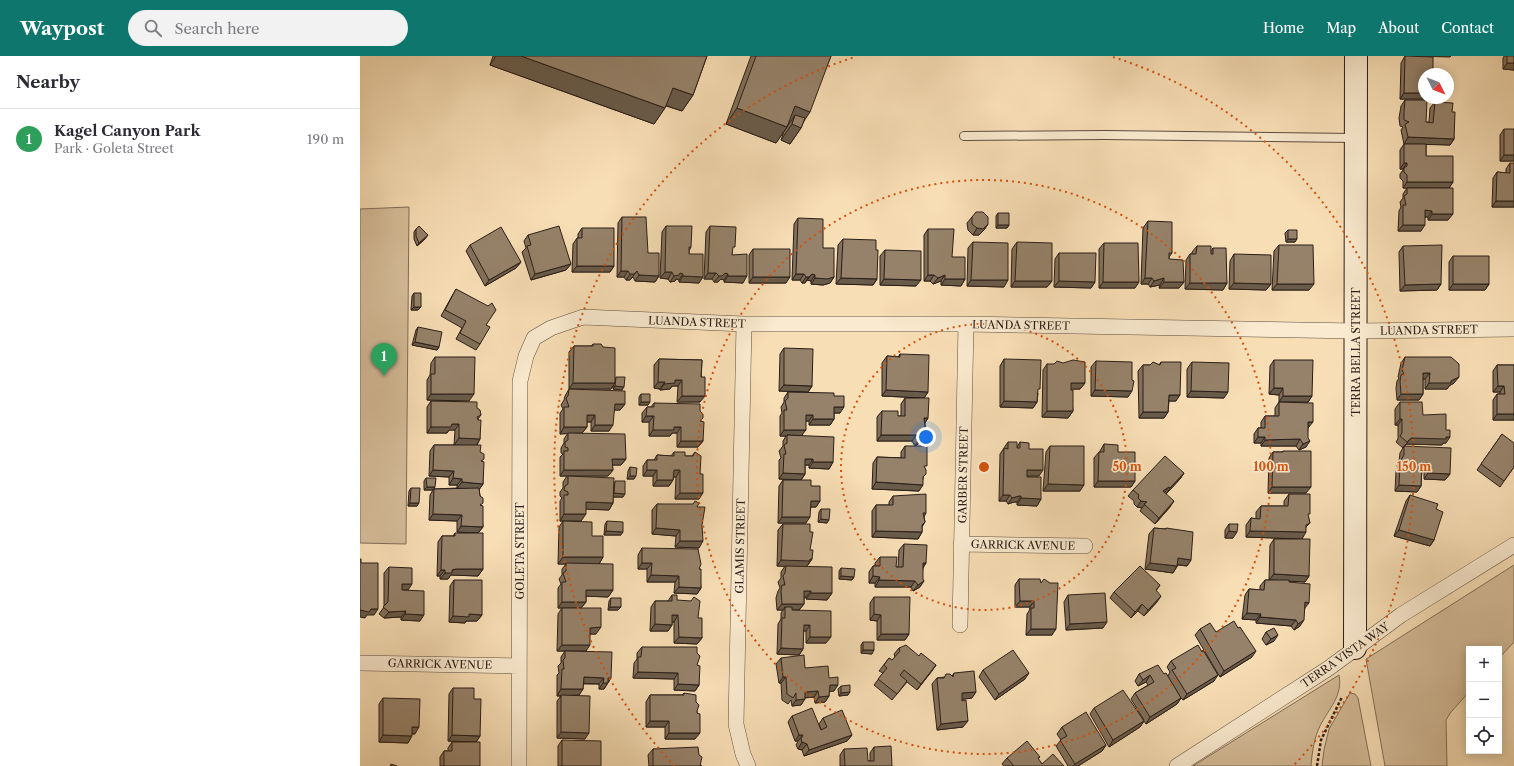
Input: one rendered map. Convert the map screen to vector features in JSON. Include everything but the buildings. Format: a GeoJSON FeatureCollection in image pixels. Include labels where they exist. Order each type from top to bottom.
{"type":"FeatureCollection","features":[{"type":"Feature","properties":{"kind":"street","name":"TERRA BELLA STREET"},"geometry":{"type":"LineString","coordinates":[[1355,648],[1356,56]]}},
{"type":"Feature","properties":{"kind":"street","name":"LUANDA STREET"},"geometry":{"type":"LineString","coordinates":[[534,338],[551,328],[583,317],[744,324],[966,324],[1356,331],[1514,329]]}},
{"type":"Feature","properties":{"kind":"street","name":"GLAMIS STREET"},"geometry":{"type":"LineString","coordinates":[[744,324],[736,724],[743,754],[748,766]]}},
{"type":"Feature","properties":{"kind":"street","name":"GARBER STREET"},"geometry":{"type":"LineString","coordinates":[[960,625],[966,324]]}},
{"type":"Feature","properties":{"kind":"street","name":"GOLETA STREET"},"geometry":{"type":"LineString","coordinates":[[519,766],[520,381],[526,356],[534,338]]}},
{"type":"Feature","properties":{"kind":"street","name":"GARRICK AVENUE"},"geometry":{"type":"LineString","coordinates":[[961,544],[1085,546]]}},
{"type":"Feature","properties":{"kind":"street","name":"TERRA VISTA WAY"},"geometry":{"type":"LineString","coordinates":[[1176,766],[1329,668],[1401,615],[1514,545]]}},
{"type":"Feature","properties":{"kind":"street","name":"GARRICK AVENUE"},"geometry":{"type":"LineString","coordinates":[[360,663],[519,666]]}},
{"type":"Feature","properties":{"kind":"lane"},"geometry":{"type":"LineString","coordinates":[[964,136],[1119,135],[1355,138]]}},
{"type":"Feature","properties":{"kind":"path"},"geometry":{"type":"LineString","coordinates":[[1317,766],[1318,752],[1325,728],[1342,697]]}},
{"type":"Feature","properties":{"kind":"shaded area"},"geometry":{"type":"Polygon","coordinates":[[[409,207],[406,544],[360,543],[360,209],[409,207]]]}},
{"type":"Feature","properties":{"kind":"shaded area"},"geometry":{"type":"Polygon","coordinates":[[[1514,565],[1514,642],[1502,655],[1502,646],[1466,646],[1466,695],[1446,720],[1447,766],[1385,766],[1366,659],[1514,565]]]}},
{"type":"Feature","properties":{"kind":"shaded area"},"geometry":{"type":"Polygon","coordinates":[[[1339,675],[1340,682],[1337,696],[1316,735],[1311,766],[1193,766],[1339,675]]]}},
{"type":"Feature","properties":{"kind":"shaded area"},"geometry":{"type":"Polygon","coordinates":[[[1350,693],[1355,694],[1358,698],[1371,766],[1322,766],[1329,729],[1350,693]]]}},
{"type":"Feature","properties":{"kind":"place","name":"Kagel Canyon Park"},"geometry":{"type":"Point","coordinates":[384,376]}}]}
